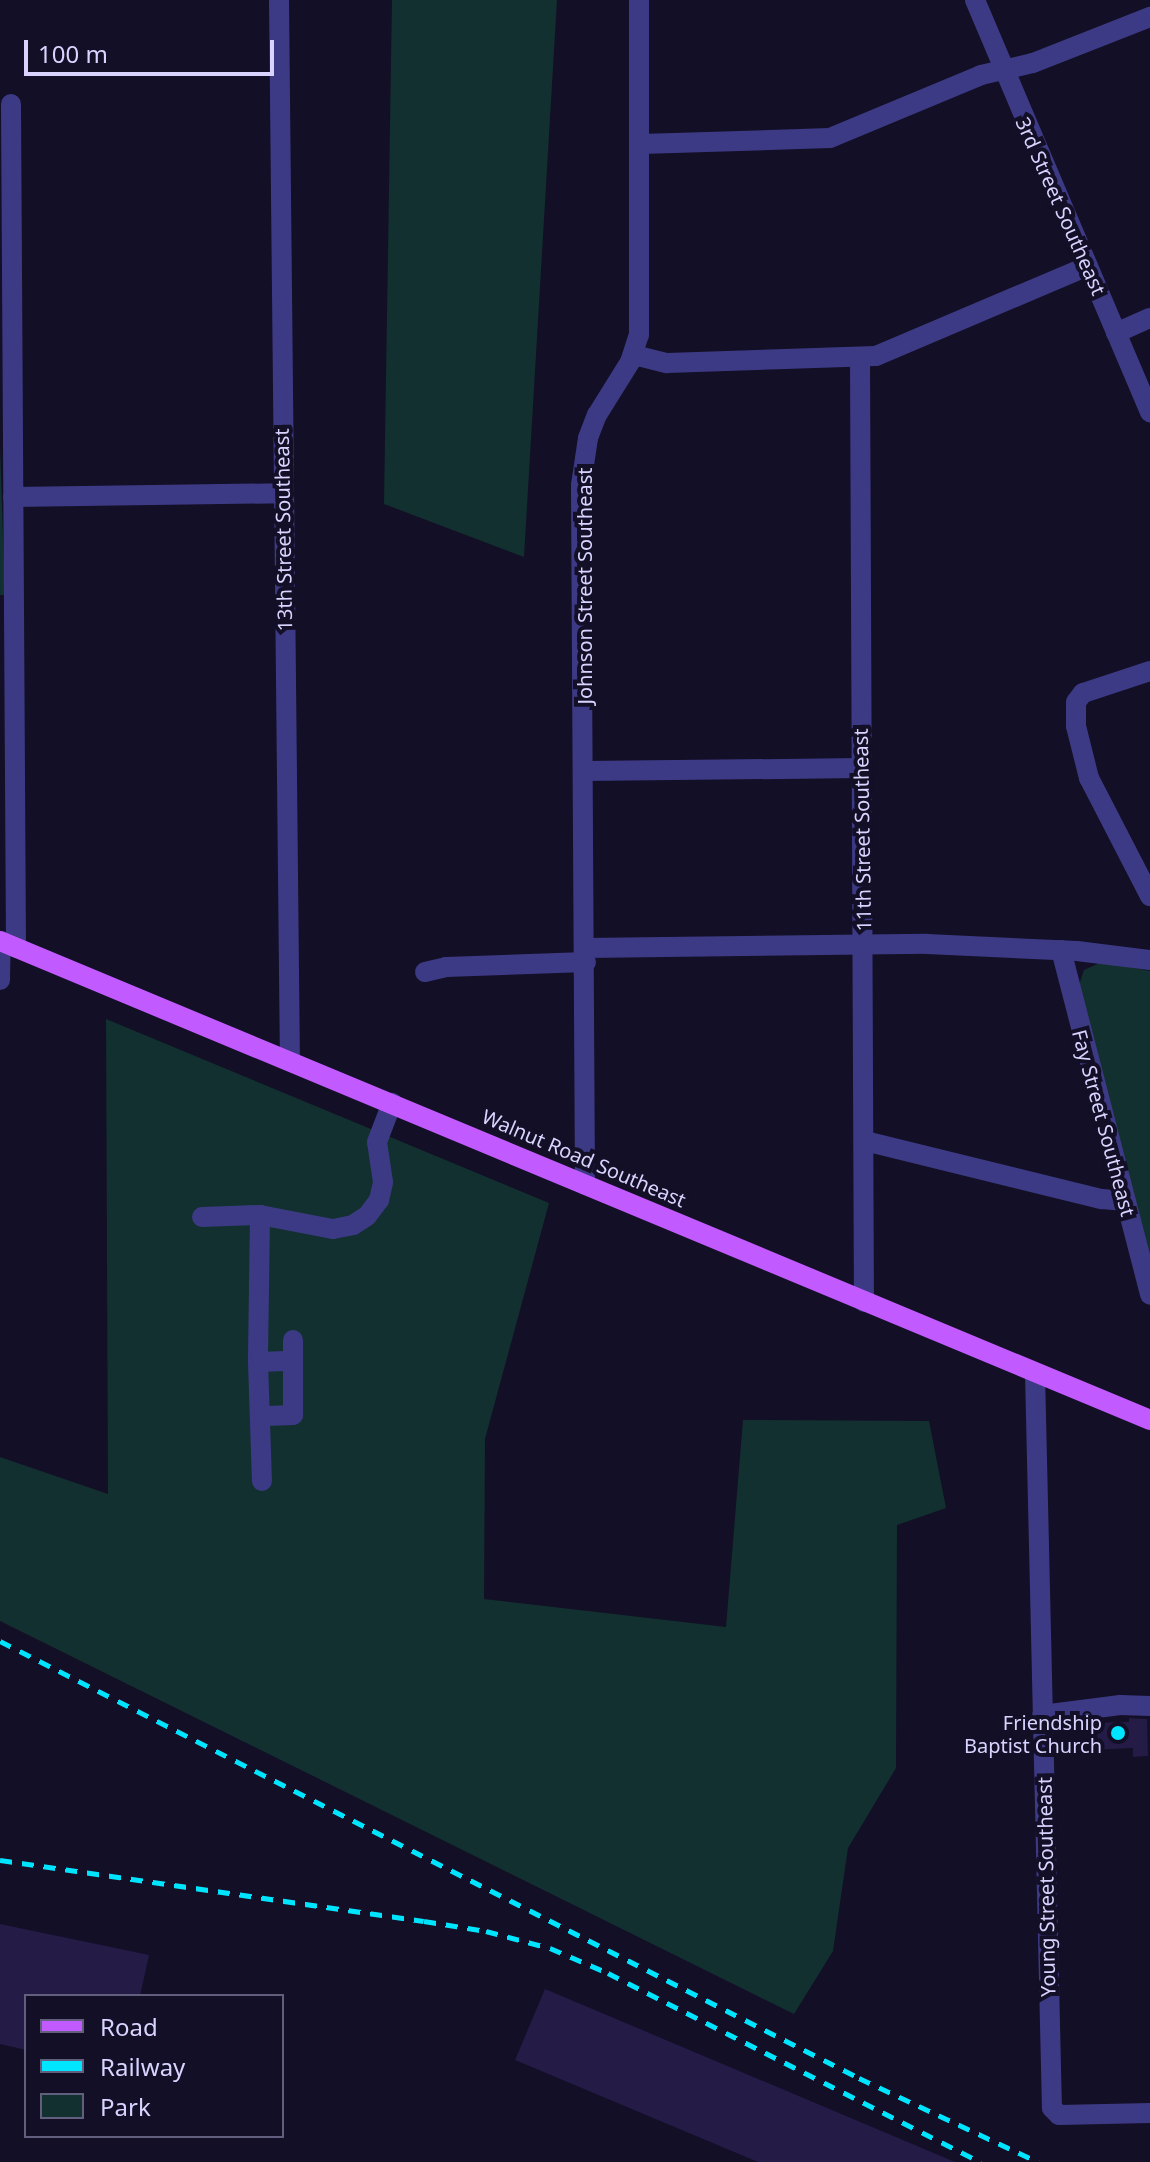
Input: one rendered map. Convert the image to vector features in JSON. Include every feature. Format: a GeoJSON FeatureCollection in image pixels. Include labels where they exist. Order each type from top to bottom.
{"type":"FeatureCollection","features":[{"type":"Feature","properties":{"kind":"main road","name":"Walnut Road Southeast"},"geometry":{"type":"LineString","coordinates":[[6,943],[1150,1420]]}},
{"type":"Feature","properties":{"kind":"street","name":"13th Street Southeast"},"geometry":{"type":"LineString","coordinates":[[279,0],[290,1060]]}},
{"type":"Feature","properties":{"kind":"street","name":"Johnson Street Southeast"},"geometry":{"type":"LineString","coordinates":[[585,1185],[583,462],[597,415],[634,355],[641,313],[639,0]]}},
{"type":"Feature","properties":{"kind":"street","name":"3rd Street Southeast"},"geometry":{"type":"LineString","coordinates":[[975,0],[1150,412]]}},
{"type":"Feature","properties":{"kind":"street"},"geometry":{"type":"LineString","coordinates":[[641,144],[830,138],[981,75],[1005,71],[1150,17]]}},
{"type":"Feature","properties":{"kind":"street"},"geometry":{"type":"LineString","coordinates":[[0,980],[6,943],[7,612],[13,497],[11,104]]}},
{"type":"Feature","properties":{"kind":"street"},"geometry":{"type":"LineString","coordinates":[[634,355],[667,363],[876,356],[1088,266]]}},
{"type":"Feature","properties":{"kind":"street"},"geometry":{"type":"LineString","coordinates":[[1116,333],[1150,318]]}},
{"type":"Feature","properties":{"kind":"street","name":"11th Street Southeast"},"geometry":{"type":"LineString","coordinates":[[860,358],[864,1302]]}},
{"type":"Feature","properties":{"kind":"street"},"geometry":{"type":"LineString","coordinates":[[13,497],[283,493]]}},
{"type":"Feature","properties":{"kind":"street"},"geometry":{"type":"LineString","coordinates":[[1150,671],[1083,693],[1076,702],[1076,726],[1089,778],[1150,896]]}},
{"type":"Feature","properties":{"kind":"street"},"geometry":{"type":"LineString","coordinates":[[584,771],[861,768]]}},
{"type":"Feature","properties":{"kind":"street"},"geometry":{"type":"LineString","coordinates":[[425,972],[446,967],[586,955],[863,944],[1061,950],[1150,960]]}},
{"type":"Feature","properties":{"kind":"street","name":"Fay Street Southeast"},"geometry":{"type":"LineString","coordinates":[[1061,950],[1126,1201],[1146,1262],[1150,1295]]}},
{"type":"Feature","properties":{"kind":"street"},"geometry":{"type":"LineString","coordinates":[[202,1217],[260,1215],[333,1229],[353,1225],[367,1216],[379,1200],[383,1182],[377,1142],[392,1103]]}},
{"type":"Feature","properties":{"kind":"street"},"geometry":{"type":"LineString","coordinates":[[865,1141],[1102,1199],[1126,1201]]}},
{"type":"Feature","properties":{"kind":"street"},"geometry":{"type":"LineString","coordinates":[[260,1215],[258,1362],[262,1481]]}},
{"type":"Feature","properties":{"kind":"street"},"geometry":{"type":"LineString","coordinates":[[258,1362],[293,1351],[293,1415],[260,1416]]}},
{"type":"Feature","properties":{"kind":"street","name":"Young Street Southeast"},"geometry":{"type":"LineString","coordinates":[[1035,1373],[1051,2101],[1055,2113],[1150,2113]]}},
{"type":"Feature","properties":{"kind":"street"},"geometry":{"type":"LineString","coordinates":[[1042,1715],[1120,1705],[1150,1706]]}},
{"type":"Feature","properties":{"kind":"green space"},"geometry":{"type":"Polygon","coordinates":[[[392,0],[557,0],[524,557],[384,504],[392,0]]]}},
{"type":"Feature","properties":{"kind":"green space"},"geometry":{"type":"Polygon","coordinates":[[[0,447],[5,595],[0,595],[0,447]]]}},
{"type":"Feature","properties":{"kind":"green space"},"geometry":{"type":"Polygon","coordinates":[[[1102,962],[1150,971],[1150,1253],[1146,1255],[1079,985],[1084,970],[1102,962]]]}},
{"type":"Feature","properties":{"kind":"green space"},"geometry":{"type":"Polygon","coordinates":[[[106,1019],[549,1203],[485,1439],[484,1599],[726,1627],[743,1420],[929,1421],[946,1508],[897,1525],[896,1768],[848,1848],[833,1951],[794,2014],[0,1621],[0,1457],[108,1494],[106,1019]]]}},
{"type":"Feature","properties":{"kind":"building","name":"Friendship Baptist Church"},"geometry":{"type":"Polygon","coordinates":[[[1129,1718],[1147,1719],[1148,1756],[1133,1757],[1133,1748],[1088,1750],[1088,1723],[1129,1722],[1129,1718]]]}},
{"type":"Feature","properties":{"kind":"building"},"geometry":{"type":"Polygon","coordinates":[[[0,1924],[149,1955],[140,1994],[24,1994],[24,2050],[0,2044],[0,1924]]]}},
{"type":"Feature","properties":{"kind":"building"},"geometry":{"type":"Polygon","coordinates":[[[545,1989],[955,2162],[758,2162],[515,2060],[545,1989]]]}},
{"type":"Feature","properties":{"kind":"railway"},"geometry":{"type":"LineString","coordinates":[[0,1641],[859,2078],[1038,2162]]}},
{"type":"Feature","properties":{"kind":"railway"},"geometry":{"type":"LineString","coordinates":[[0,1860],[424,1921],[486,1931],[550,1948],[608,1973],[981,2162]]}},
{"type":"Feature","properties":{"kind":"place","name":"Friendship Baptist Church"},"geometry":{"type":"Point","coordinates":[1118,1733]}}]}
